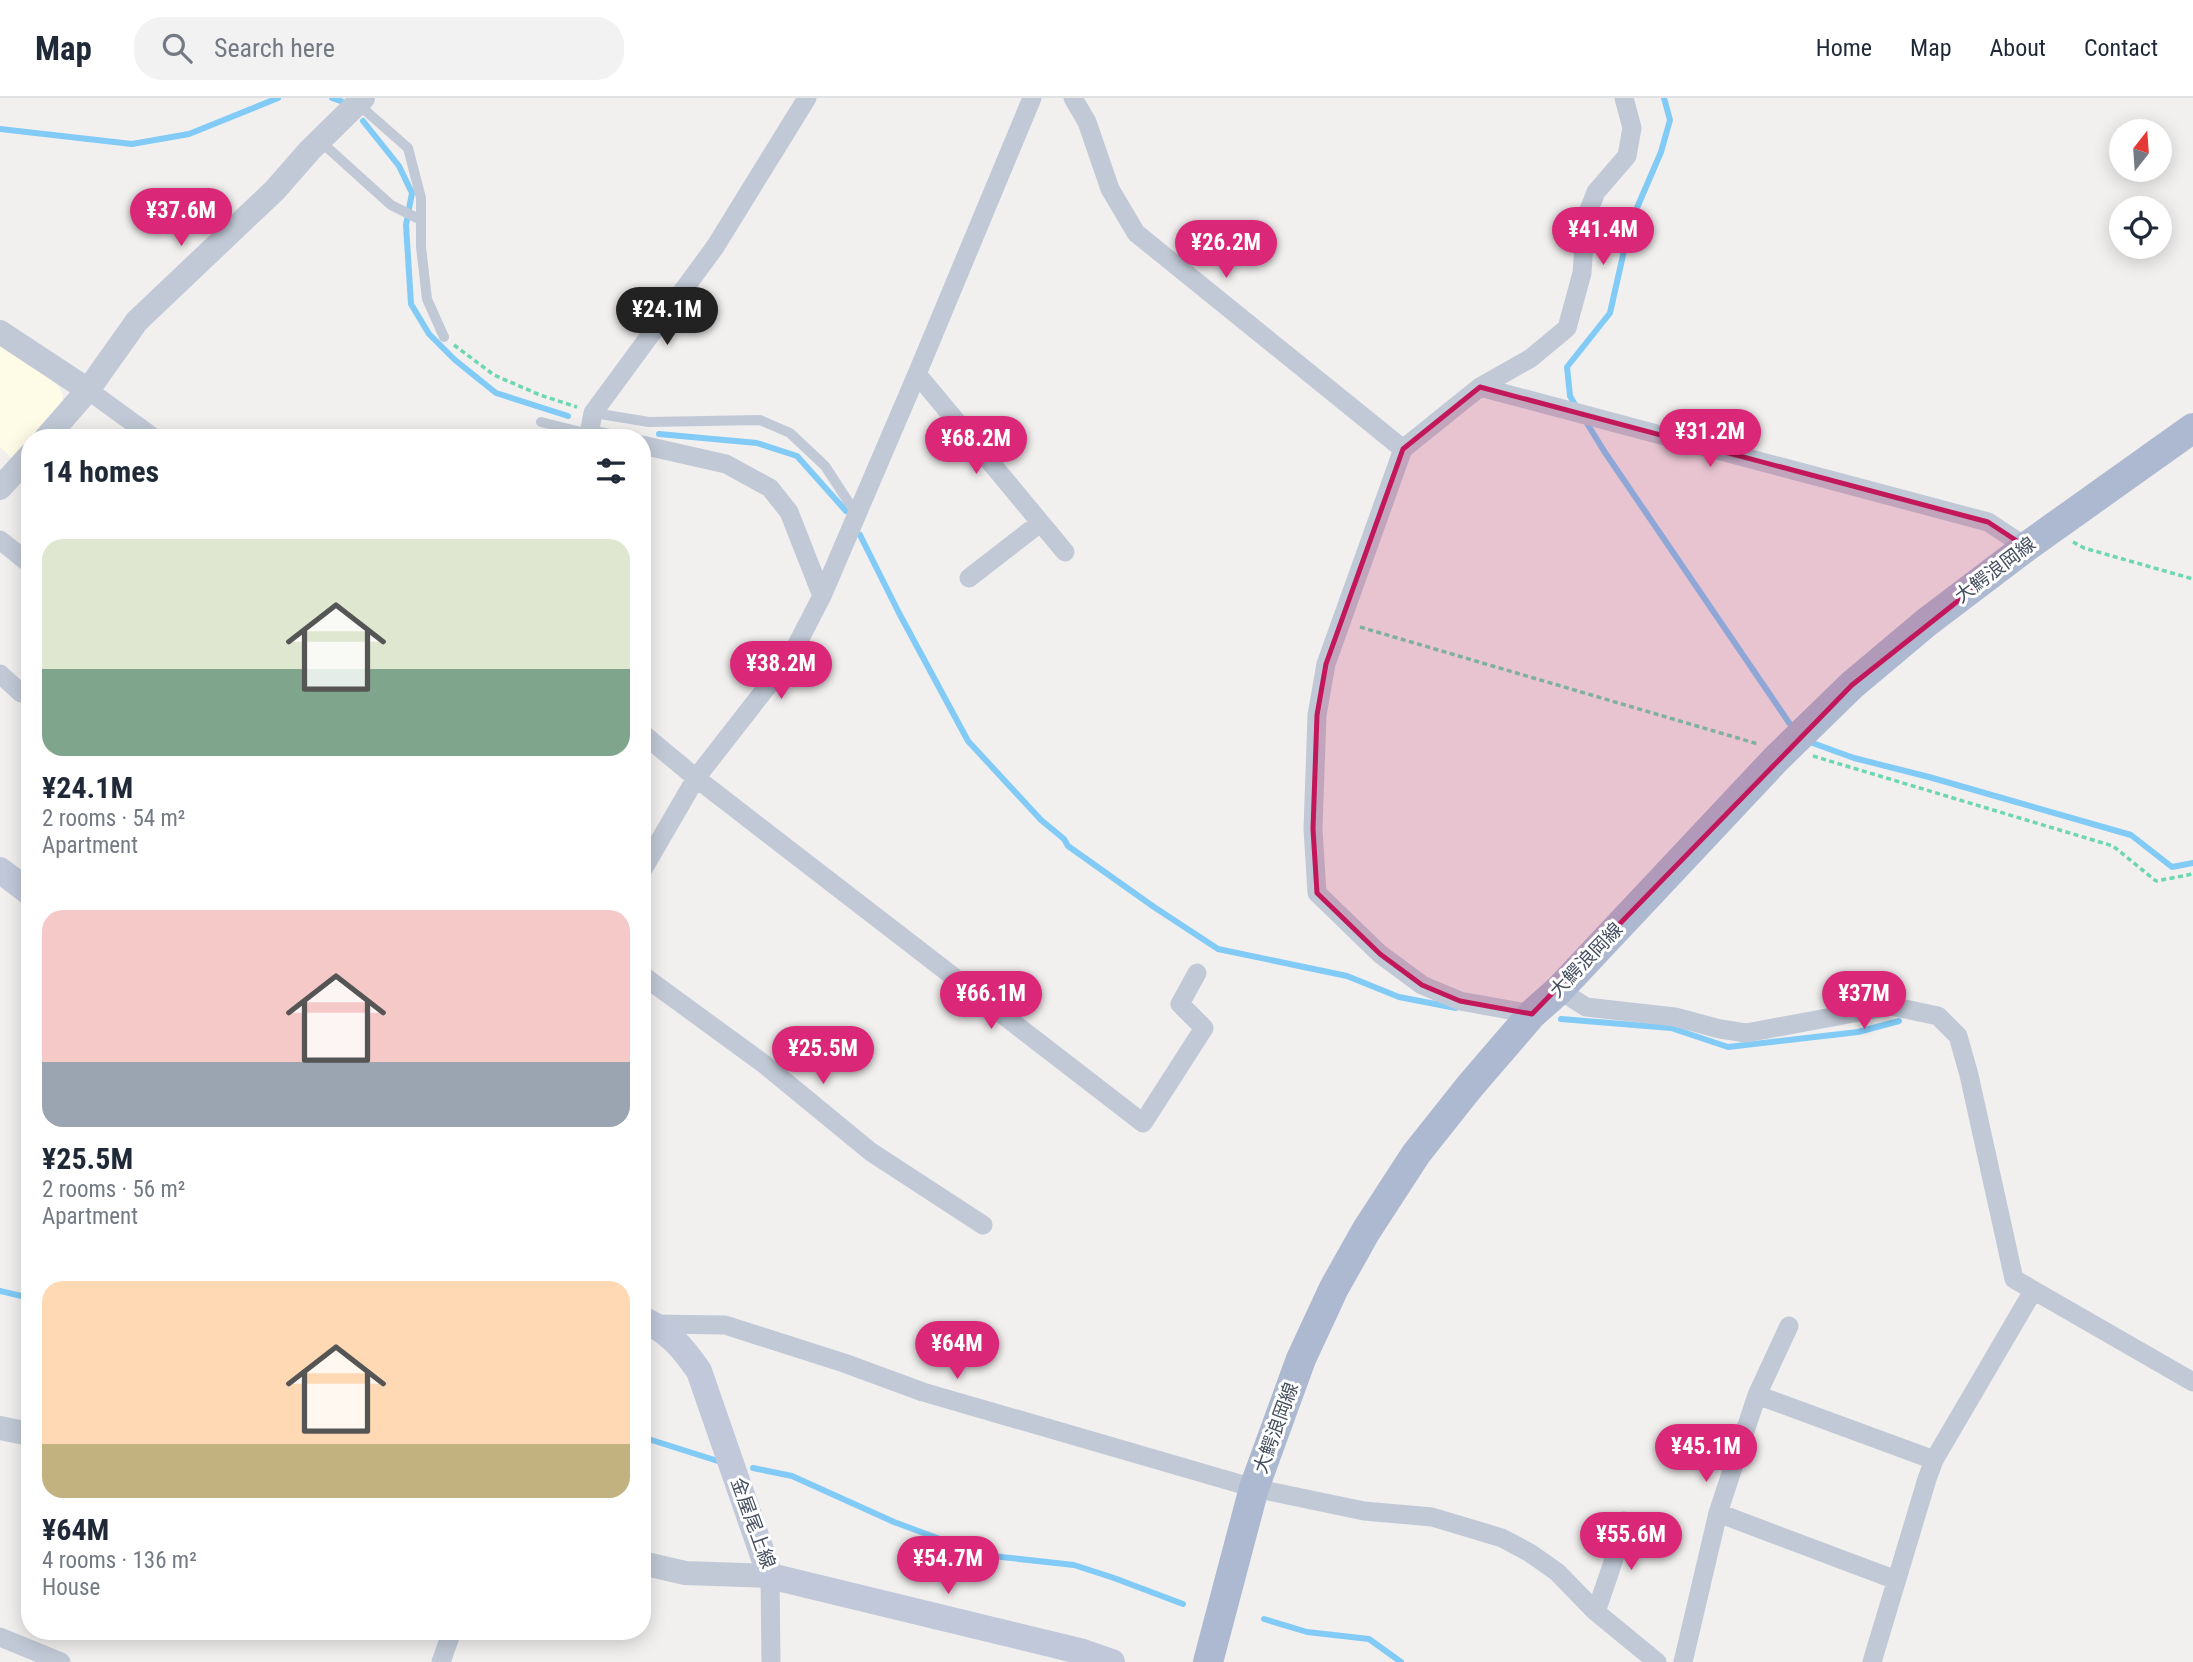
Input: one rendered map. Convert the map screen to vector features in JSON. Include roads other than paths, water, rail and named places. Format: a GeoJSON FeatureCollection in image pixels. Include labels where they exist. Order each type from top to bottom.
{"type":"FeatureCollection","features":[{"type":"Feature","properties":{"kind":"main road","name":"大鰐浪岡線"},"geometry":{"type":"LineString","coordinates":[[1208,1662],[1254,1488],[1301,1359],[1334,1288],[1366,1231],[1416,1153],[1532,1014],[1559,990],[1782,754],[1852,685],[1927,622],[2038,538],[2193,428]]}},
{"type":"Feature","properties":{"kind":"main road"},"geometry":{"type":"LineString","coordinates":[[0,870],[21,886]]}},
{"type":"Feature","properties":{"kind":"main road","name":"金屋尾上線"},"geometry":{"type":"LineString","coordinates":[[651,1323],[681,1345],[699,1371],[770,1576],[1083,1652],[1112,1662]]}},
{"type":"Feature","properties":{"kind":"street"},"geometry":{"type":"LineString","coordinates":[[597,429],[593,412],[715,247],[807,98]]}},
{"type":"Feature","properties":{"kind":"street"},"geometry":{"type":"LineString","coordinates":[[651,856],[696,778],[791,656],[822,596],[1032,98]]}},
{"type":"Feature","properties":{"kind":"street"},"geometry":{"type":"LineString","coordinates":[[1073,98],[1087,122],[1110,189],[1136,233],[1403,449]]}},
{"type":"Feature","properties":{"kind":"street"},"geometry":{"type":"LineString","coordinates":[[1532,1014],[1461,1001],[1422,985],[1380,954],[1317,893],[1313,829],[1317,715],[1326,664],[1403,449],[1480,387],[1531,358],[1567,328],[1582,273],[1586,217],[1596,192],[1628,156],[1632,128],[1623,98]]}},
{"type":"Feature","properties":{"kind":"street"},"geometry":{"type":"LineString","coordinates":[[54,429],[88,390],[137,321],[275,190],[360,101]]}},
{"type":"Feature","properties":{"kind":"street"},"geometry":{"type":"LineString","coordinates":[[0,332],[142,429]]}},
{"type":"Feature","properties":{"kind":"street"},"geometry":{"type":"LineString","coordinates":[[917,374],[1065,552]]}},
{"type":"Feature","properties":{"kind":"street"},"geometry":{"type":"LineString","coordinates":[[1480,387],[1988,522],[2038,538]]}},
{"type":"Feature","properties":{"kind":"street"},"geometry":{"type":"LineString","coordinates":[[651,447],[726,464],[770,488],[789,512],[822,596]]}},
{"type":"Feature","properties":{"kind":"street"},"geometry":{"type":"LineString","coordinates":[[0,488],[21,465]]}},
{"type":"Feature","properties":{"kind":"street"},"geometry":{"type":"LineString","coordinates":[[969,578],[1040,523]]}},
{"type":"Feature","properties":{"kind":"street"},"geometry":{"type":"LineString","coordinates":[[0,540],[21,557]]}},
{"type":"Feature","properties":{"kind":"street"},"geometry":{"type":"LineString","coordinates":[[0,674],[21,693]]}},
{"type":"Feature","properties":{"kind":"street"},"geometry":{"type":"LineString","coordinates":[[651,740],[1143,1123],[1204,1028],[1180,1004],[1196,973]]}},
{"type":"Feature","properties":{"kind":"street"},"geometry":{"type":"LineString","coordinates":[[651,982],[764,1064],[871,1152],[983,1226]]}},
{"type":"Feature","properties":{"kind":"street"},"geometry":{"type":"LineString","coordinates":[[1559,990],[1586,1007],[1675,1017],[1746,1033],[1891,1006],[1938,1016],[1958,1036],[1966,1062],[2014,1279],[2193,1382]]}},
{"type":"Feature","properties":{"kind":"street"},"geometry":{"type":"LineString","coordinates":[[1872,1662],[1934,1460],[2032,1291]]}},
{"type":"Feature","properties":{"kind":"street"},"geometry":{"type":"LineString","coordinates":[[651,1321],[725,1325],[844,1363],[923,1392],[1254,1488],[1364,1511],[1432,1517],[1502,1538],[1530,1553],[1556,1572],[1596,1612],[1657,1662]]}},
{"type":"Feature","properties":{"kind":"street"},"geometry":{"type":"LineString","coordinates":[[1683,1662],[1718,1513],[1757,1395],[1789,1326]]}},
{"type":"Feature","properties":{"kind":"street"},"geometry":{"type":"LineString","coordinates":[[1757,1395],[1934,1460]]}},
{"type":"Feature","properties":{"kind":"street"},"geometry":{"type":"LineString","coordinates":[[1,1432],[21,1433]]}},
{"type":"Feature","properties":{"kind":"street"},"geometry":{"type":"LineString","coordinates":[[1718,1513],[1896,1580]]}},
{"type":"Feature","properties":{"kind":"street"},"geometry":{"type":"LineString","coordinates":[[1596,1612],[1623,1521]]}},
{"type":"Feature","properties":{"kind":"street"},"geometry":{"type":"LineString","coordinates":[[651,1565],[685,1573],[770,1576],[771,1662]]}},
{"type":"Feature","properties":{"kind":"street"},"geometry":{"type":"LineString","coordinates":[[0,1637],[61,1662]]}},
{"type":"Feature","properties":{"kind":"street"},"geometry":{"type":"LineString","coordinates":[[441,1662],[449,1640]]}},
{"type":"Feature","properties":{"kind":"lane"},"geometry":{"type":"LineString","coordinates":[[360,101],[408,148],[421,198],[421,247],[427,299],[444,337]]}},
{"type":"Feature","properties":{"kind":"lane"},"geometry":{"type":"LineString","coordinates":[[320,140],[391,205],[421,220]]}},
{"type":"Feature","properties":{"kind":"lane"},"geometry":{"type":"LineString","coordinates":[[593,412],[649,422],[760,419],[790,433],[825,466],[857,515]]}},
{"type":"Feature","properties":{"kind":"lane"},"geometry":{"type":"LineString","coordinates":[[541,422],[572,429]]}},
{"type":"Feature","properties":{"kind":"waterway"},"geometry":{"type":"LineString","coordinates":[[0,129],[132,144],[189,134],[278,98]]}},
{"type":"Feature","properties":{"kind":"waterway"},"geometry":{"type":"LineString","coordinates":[[332,98],[346,103]]}},
{"type":"Feature","properties":{"kind":"waterway"},"geometry":{"type":"LineString","coordinates":[[1577,408],[1570,396],[1567,367],[1610,313],[1630,224],[1661,152],[1670,120],[1664,98]]}},
{"type":"Feature","properties":{"kind":"waterway"},"geometry":{"type":"LineString","coordinates":[[363,121],[399,166],[412,193],[406,225],[411,304],[429,334],[455,360],[496,393],[568,416]]}},
{"type":"Feature","properties":{"kind":"waterway"},"geometry":{"type":"LineString","coordinates":[[1585,420],[1794,730]]}},
{"type":"Feature","properties":{"kind":"waterway"},"geometry":{"type":"LineString","coordinates":[[659,434],[757,443],[797,456],[846,511]]}},
{"type":"Feature","properties":{"kind":"waterway"},"geometry":{"type":"LineString","coordinates":[[860,535],[968,741],[1068,846],[1218,949],[1347,976],[1399,997],[1456,1008]]}},
{"type":"Feature","properties":{"kind":"waterway"},"geometry":{"type":"LineString","coordinates":[[1807,741],[1854,758],[2131,835],[2172,867],[2193,863]]}},
{"type":"Feature","properties":{"kind":"waterway"},"geometry":{"type":"LineString","coordinates":[[1561,1019],[1671,1028],[1728,1047],[1858,1032],[1899,1021]]}},
{"type":"Feature","properties":{"kind":"waterway"},"geometry":{"type":"LineString","coordinates":[[0,1291],[21,1296]]}},
{"type":"Feature","properties":{"kind":"waterway"},"geometry":{"type":"LineString","coordinates":[[651,1440],[721,1462]]}},
{"type":"Feature","properties":{"kind":"waterway"},"geometry":{"type":"LineString","coordinates":[[753,1468],[792,1476],[894,1522],[983,1555],[1074,1565],[1183,1604]]}},
{"type":"Feature","properties":{"kind":"waterway"},"geometry":{"type":"LineString","coordinates":[[1264,1619],[1307,1632],[1369,1639],[1401,1662]]}}]}
